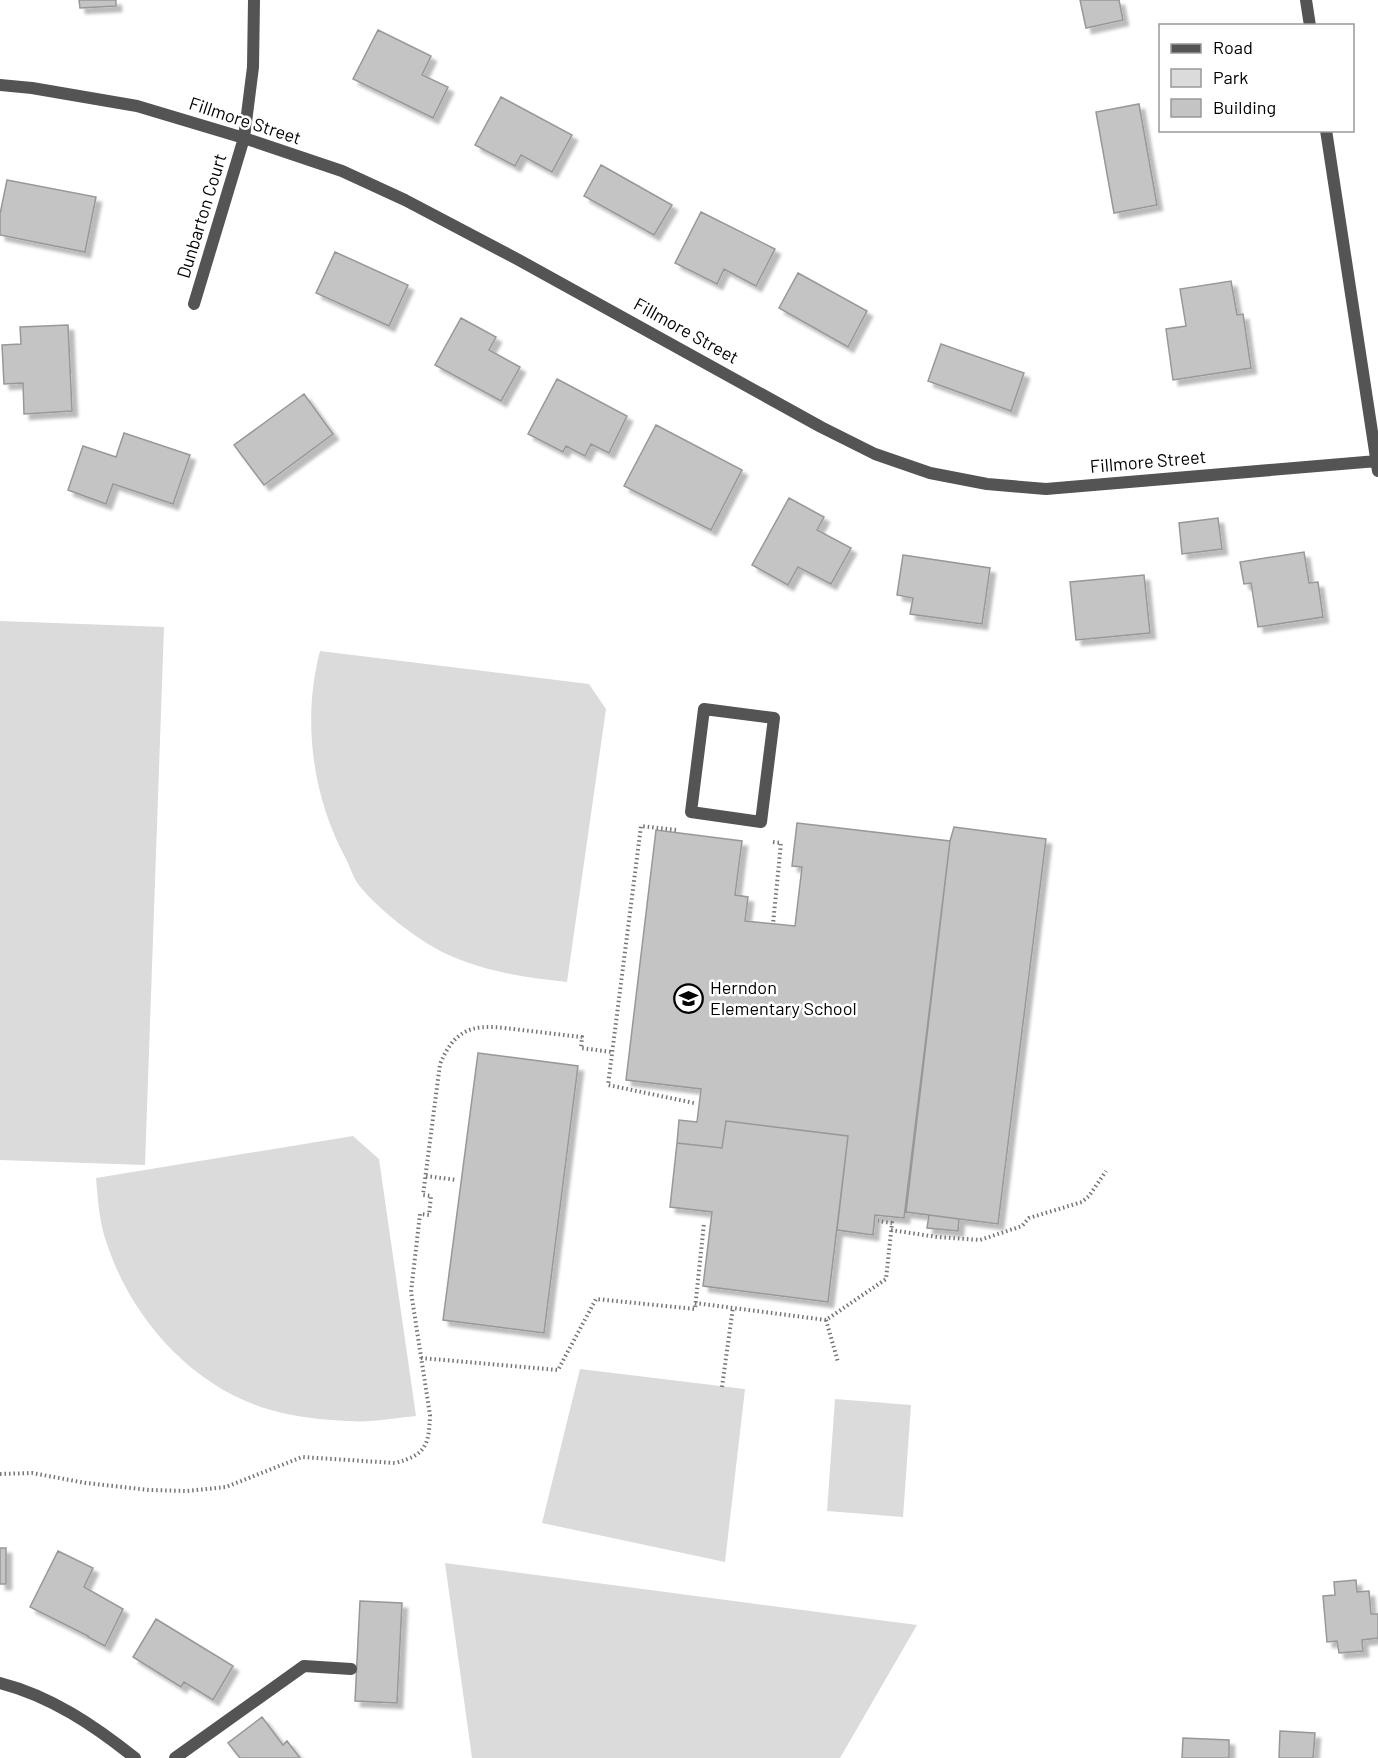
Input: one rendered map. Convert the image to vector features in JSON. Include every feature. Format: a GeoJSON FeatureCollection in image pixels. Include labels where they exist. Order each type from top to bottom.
{"type":"FeatureCollection","features":[{"type":"Feature","properties":{"kind":"street","name":"Dunbarton Court"},"geometry":{"type":"LineString","coordinates":[[194,304],[244,138],[253,67],[254,0]]}},
{"type":"Feature","properties":{"kind":"street"},"geometry":{"type":"LineString","coordinates":[[1306,0],[1310,24]]}},
{"type":"Feature","properties":{"kind":"street","name":"Fillmore Street"},"geometry":{"type":"LineString","coordinates":[[0,85],[32,88],[137,106],[244,138],[342,171],[405,200],[517,259],[821,427],[875,454],[930,473],[987,484],[1046,489],[1377,466]]}},
{"type":"Feature","properties":{"kind":"street"},"geometry":{"type":"LineString","coordinates":[[1326,132],[1374,409],[1377,466]]}},
{"type":"Feature","properties":{"kind":"street"},"geometry":{"type":"LineString","coordinates":[[704,709],[774,718],[773,728],[761,822],[691,812],[704,709]]}},
{"type":"Feature","properties":{"kind":"street"},"geometry":{"type":"LineString","coordinates":[[174,1758],[303,1666],[351,1669]]}},
{"type":"Feature","properties":{"kind":"street"},"geometry":{"type":"LineString","coordinates":[[0,1683],[59,1706],[101,1731],[135,1758]]}},
{"type":"Feature","properties":{"kind":"path"},"geometry":{"type":"LineString","coordinates":[[687,832],[641,826],[608,1085],[694,1103]]}},
{"type":"Feature","properties":{"kind":"path"},"geometry":{"type":"LineString","coordinates":[[769,841],[781,843],[773,924]]}},
{"type":"Feature","properties":{"kind":"path"},"geometry":{"type":"LineString","coordinates":[[0,1474],[32,1473],[86,1483],[149,1490],[187,1491],[226,1487],[302,1457],[395,1462],[409,1459],[424,1450],[429,1435],[430,1415],[411,1292],[420,1214],[429,1215],[431,1196],[423,1195],[440,1064],[446,1049],[471,1028],[488,1026],[582,1037],[581,1048],[612,1052]]}},
{"type":"Feature","properties":{"kind":"path"},"geometry":{"type":"LineString","coordinates":[[891,1230],[937,1237],[980,1239],[1022,1226],[1029,1218],[1082,1202],[1089,1196],[1106,1171]]}},
{"type":"Feature","properties":{"kind":"path"},"geometry":{"type":"LineString","coordinates":[[426,1176],[457,1180]]}},
{"type":"Feature","properties":{"kind":"path"},"geometry":{"type":"LineString","coordinates":[[695,1303],[826,1320],[886,1279],[892,1223],[878,1221]]}},
{"type":"Feature","properties":{"kind":"path"},"geometry":{"type":"LineString","coordinates":[[421,1358],[558,1370],[596,1299],[695,1309],[704,1223]]}},
{"type":"Feature","properties":{"kind":"path"},"geometry":{"type":"LineString","coordinates":[[722,1387],[733,1307]]}},
{"type":"Feature","properties":{"kind":"path"},"geometry":{"type":"LineString","coordinates":[[826,1320],[838,1362]]}},
{"type":"Feature","properties":{"kind":"green space"},"geometry":{"type":"Polygon","coordinates":[[[0,621],[164,627],[145,1165],[0,1160],[0,621]]]}},
{"type":"Feature","properties":{"kind":"green space"},"geometry":{"type":"Polygon","coordinates":[[[320,651],[589,684],[606,709],[567,982],[508,973],[451,956],[401,925],[376,904],[358,884],[334,835],[325,810],[313,757],[312,704],[320,651]]]}},
{"type":"Feature","properties":{"kind":"green space"},"geometry":{"type":"Polygon","coordinates":[[[353,1136],[379,1159],[416,1416],[356,1421],[299,1416],[242,1400],[215,1385],[190,1367],[148,1322],[117,1269],[102,1226],[96,1178],[353,1136]]]}},
{"type":"Feature","properties":{"kind":"green space"},"geometry":{"type":"Polygon","coordinates":[[[580,1369],[745,1389],[725,1562],[542,1523],[580,1369]]]}},
{"type":"Feature","properties":{"kind":"green space"},"geometry":{"type":"Polygon","coordinates":[[[835,1399],[911,1405],[903,1517],[827,1511],[835,1399]]]}},
{"type":"Feature","properties":{"kind":"green space"},"geometry":{"type":"Polygon","coordinates":[[[445,1563],[917,1625],[840,1758],[472,1758],[445,1563]]]}},
{"type":"Feature","properties":{"kind":"building"},"geometry":{"type":"Polygon","coordinates":[[[79,0],[116,0],[116,6],[80,8],[79,0]]]}},
{"type":"Feature","properties":{"kind":"building"},"geometry":{"type":"Polygon","coordinates":[[[1080,0],[1119,0],[1123,20],[1086,28],[1080,0]]]}},
{"type":"Feature","properties":{"kind":"building"},"geometry":{"type":"Polygon","coordinates":[[[378,30],[431,56],[422,75],[448,87],[433,118],[353,79],[378,30]]]}},
{"type":"Feature","properties":{"kind":"building"},"geometry":{"type":"Polygon","coordinates":[[[501,97],[572,135],[552,172],[521,155],[515,166],[475,145],[501,97]]]}},
{"type":"Feature","properties":{"kind":"building"},"geometry":{"type":"Polygon","coordinates":[[[1139,104],[1157,205],[1114,213],[1096,112],[1139,104]]]}},
{"type":"Feature","properties":{"kind":"building"},"geometry":{"type":"Polygon","coordinates":[[[601,165],[672,205],[654,235],[584,196],[601,165]]]}},
{"type":"Feature","properties":{"kind":"building"},"geometry":{"type":"Polygon","coordinates":[[[7,180],[96,197],[85,252],[0,235],[0,214],[7,180]]]}},
{"type":"Feature","properties":{"kind":"building"},"geometry":{"type":"Polygon","coordinates":[[[701,212],[775,249],[756,286],[724,269],[717,284],[675,263],[701,212]]]}},
{"type":"Feature","properties":{"kind":"building"},"geometry":{"type":"Polygon","coordinates":[[[335,252],[408,285],[389,326],[316,293],[335,252]]]}},
{"type":"Feature","properties":{"kind":"building"},"geometry":{"type":"Polygon","coordinates":[[[798,273],[867,311],[848,347],[779,308],[798,273]]]}},
{"type":"Feature","properties":{"kind":"building"},"geometry":{"type":"Polygon","coordinates":[[[1231,281],[1237,315],[1243,314],[1251,368],[1173,380],[1166,329],[1186,326],[1180,289],[1231,281]]]}},
{"type":"Feature","properties":{"kind":"building"},"geometry":{"type":"Polygon","coordinates":[[[461,318],[496,337],[489,350],[520,367],[501,401],[435,365],[461,318]]]}},
{"type":"Feature","properties":{"kind":"building"},"geometry":{"type":"Polygon","coordinates":[[[68,325],[72,411],[24,414],[23,383],[4,384],[2,345],[21,344],[20,327],[68,325]]]}},
{"type":"Feature","properties":{"kind":"building"},"geometry":{"type":"Polygon","coordinates":[[[941,344],[1024,373],[1011,411],[928,381],[941,344]]]}},
{"type":"Feature","properties":{"kind":"building"},"geometry":{"type":"Polygon","coordinates":[[[557,379],[627,416],[609,453],[591,444],[585,456],[566,446],[563,452],[528,434],[557,379]]]}},
{"type":"Feature","properties":{"kind":"building"},"geometry":{"type":"Polygon","coordinates":[[[304,394],[333,434],[264,485],[234,445],[304,394]]]}},
{"type":"Feature","properties":{"kind":"building"},"geometry":{"type":"Polygon","coordinates":[[[656,425],[742,470],[711,530],[624,486],[656,425]]]}},
{"type":"Feature","properties":{"kind":"building"},"geometry":{"type":"Polygon","coordinates":[[[124,433],[190,455],[173,504],[113,484],[106,504],[68,490],[83,446],[116,457],[124,433]]]}},
{"type":"Feature","properties":{"kind":"building"},"geometry":{"type":"Polygon","coordinates":[[[789,498],[824,517],[817,530],[851,548],[831,584],[798,567],[788,585],[752,565],[789,498]]]}},
{"type":"Feature","properties":{"kind":"building"},"geometry":{"type":"Polygon","coordinates":[[[1218,518],[1222,549],[1182,554],[1179,523],[1218,518]]]}},
{"type":"Feature","properties":{"kind":"building"},"geometry":{"type":"Polygon","coordinates":[[[1304,552],[1309,583],[1318,582],[1323,617],[1258,627],[1251,583],[1244,584],[1240,562],[1304,552]]]}},
{"type":"Feature","properties":{"kind":"building"},"geometry":{"type":"Polygon","coordinates":[[[903,555],[990,568],[982,624],[910,614],[913,598],[897,595],[903,555]]]}},
{"type":"Feature","properties":{"kind":"building"},"geometry":{"type":"Polygon","coordinates":[[[1144,575],[1150,633],[1076,640],[1070,582],[1144,575]]]}},
{"type":"Feature","properties":{"kind":"building"},"geometry":{"type":"Polygon","coordinates":[[[797,823],[950,841],[904,1218],[875,1215],[873,1235],[837,1230],[848,1136],[726,1121],[722,1148],[677,1143],[679,1120],[697,1122],[701,1089],[626,1080],[656,830],[742,841],[735,895],[748,897],[745,921],[795,926],[802,867],[792,866],[797,823]]]}},
{"type":"Feature","properties":{"kind":"building"},"geometry":{"type":"Polygon","coordinates":[[[954,827],[1046,839],[998,1224],[906,1212],[950,841],[954,827]]]}},
{"type":"Feature","properties":{"kind":"building"},"geometry":{"type":"Polygon","coordinates":[[[478,1053],[578,1066],[544,1333],[443,1320],[478,1053]]]}},
{"type":"Feature","properties":{"kind":"building"},"geometry":{"type":"Polygon","coordinates":[[[726,1121],[848,1136],[828,1302],[703,1286],[712,1212],[670,1207],[677,1143],[722,1148],[726,1121]]]}},
{"type":"Feature","properties":{"kind":"building"},"geometry":{"type":"Polygon","coordinates":[[[929,1215],[959,1219],[958,1231],[927,1228],[929,1215]]]}},
{"type":"Feature","properties":{"kind":"building"},"geometry":{"type":"Polygon","coordinates":[[[0,1548],[6,1548],[6,1584],[0,1584],[0,1548]]]}},
{"type":"Feature","properties":{"kind":"building"},"geometry":{"type":"Polygon","coordinates":[[[58,1551],[93,1568],[84,1587],[123,1609],[105,1646],[30,1607],[58,1551]]]}},
{"type":"Feature","properties":{"kind":"building"},"geometry":{"type":"Polygon","coordinates":[[[1356,1580],[1357,1592],[1369,1591],[1371,1614],[1378,1614],[1378,1638],[1362,1640],[1363,1651],[1339,1653],[1337,1641],[1327,1642],[1323,1596],[1335,1595],[1334,1582],[1356,1580]]]}},
{"type":"Feature","properties":{"kind":"building"},"geometry":{"type":"Polygon","coordinates":[[[360,1601],[402,1603],[397,1703],[355,1701],[360,1601]]]}},
{"type":"Feature","properties":{"kind":"building"},"geometry":{"type":"Polygon","coordinates":[[[156,1619],[233,1666],[213,1700],[184,1682],[181,1687],[133,1657],[156,1619]]]}},
{"type":"Feature","properties":{"kind":"building"},"geometry":{"type":"Polygon","coordinates":[[[262,1717],[283,1745],[287,1741],[300,1758],[240,1758],[228,1743],[262,1717]]]}},
{"type":"Feature","properties":{"kind":"building"},"geometry":{"type":"Polygon","coordinates":[[[1280,1731],[1315,1733],[1313,1758],[1279,1758],[1280,1731]]]}},
{"type":"Feature","properties":{"kind":"building"},"geometry":{"type":"Polygon","coordinates":[[[1183,1738],[1229,1740],[1229,1758],[1182,1758],[1183,1738]]]}},
{"type":"Feature","properties":{"kind":"place","name":"Herndon Elementary School"},"geometry":{"type":"Point","coordinates":[689,998]}}]}
